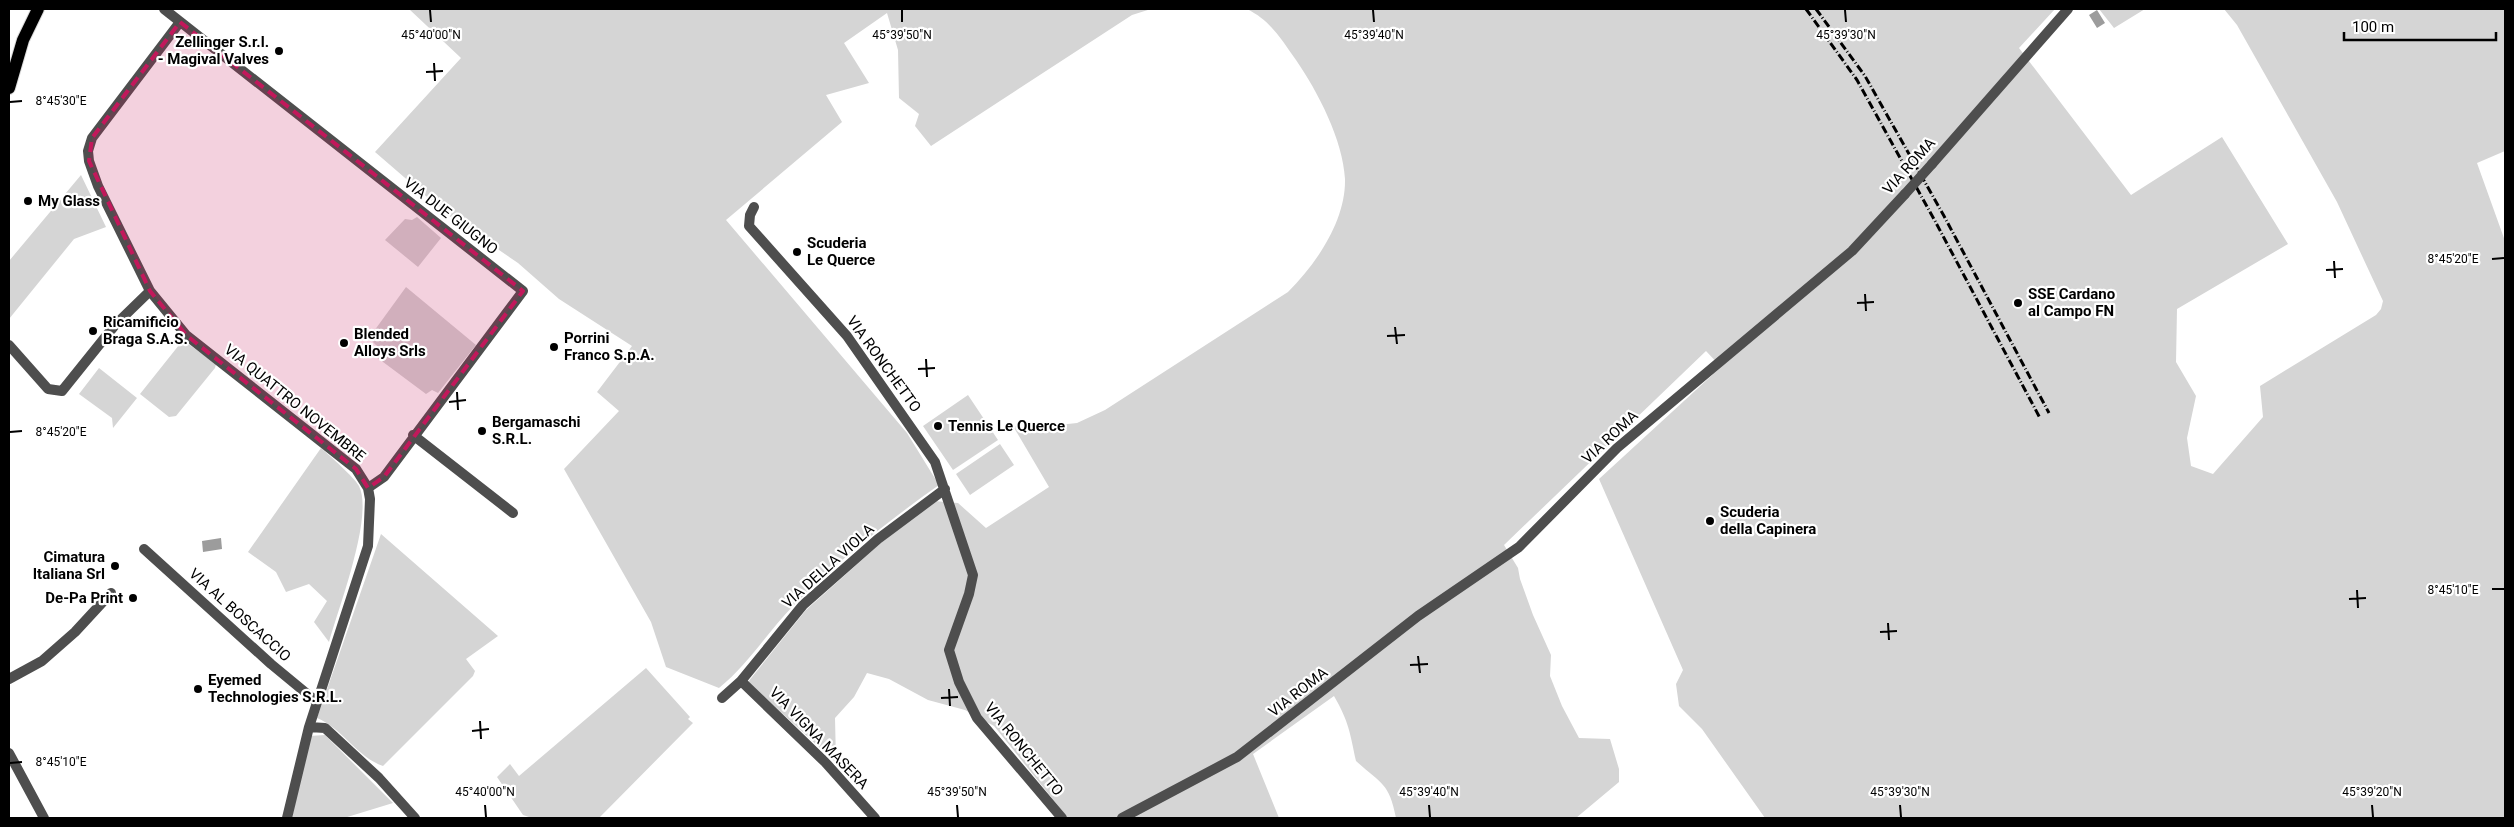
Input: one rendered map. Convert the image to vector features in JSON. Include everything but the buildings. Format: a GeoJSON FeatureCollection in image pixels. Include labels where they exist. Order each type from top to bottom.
{"type":"FeatureCollection","features":[{"type":"Feature","properties":{"kind":"main road"},"geometry":{"type":"LineString","coordinates":[[9,88],[23,40],[38,9]]}},
{"type":"Feature","properties":{"kind":"street","name":"VIA DUE GIUGNO"},"geometry":{"type":"LineString","coordinates":[[164,9],[523,291],[384,476],[368,488]]}},
{"type":"Feature","properties":{"kind":"street","name":"VIA ROMA"},"geometry":{"type":"LineString","coordinates":[[1122,818],[1237,757],[1418,616],[1519,547],[1618,448],[1852,251],[1932,164],[2066,10]]}},
{"type":"Feature","properties":{"kind":"street","name":"VIA QUATTRO NOVEMBRE"},"geometry":{"type":"LineString","coordinates":[[180,22],[92,138],[88,151],[98,186],[150,291],[186,335],[356,469],[368,488],[371,513],[368,546],[309,727],[287,818]]}},
{"type":"Feature","properties":{"kind":"street","name":"VIA RONCHETTO"},"geometry":{"type":"LineString","coordinates":[[754,207],[750,215],[750,226],[847,336],[934,462],[945,489],[973,574],[969,594],[949,650],[959,682],[976,718],[1062,818]]}},
{"type":"Feature","properties":{"kind":"street"},"geometry":{"type":"LineString","coordinates":[[9,345],[48,389],[62,391],[115,325],[150,291]]}},
{"type":"Feature","properties":{"kind":"street"},"geometry":{"type":"LineString","coordinates":[[413,435],[513,513]]}},
{"type":"Feature","properties":{"kind":"street","name":"VIA DELLA VIOLA"},"geometry":{"type":"LineString","coordinates":[[722,698],[741,681],[803,606],[878,540],[945,489]]}},
{"type":"Feature","properties":{"kind":"street","name":"VIA AL BOSCACCIO"},"geometry":{"type":"LineString","coordinates":[[144,548],[271,664],[317,702]]}},
{"type":"Feature","properties":{"kind":"street"},"geometry":{"type":"LineString","coordinates":[[9,679],[42,661],[75,632],[112,593]]}},
{"type":"Feature","properties":{"kind":"street","name":"VIA VIGNA MASERA"},"geometry":{"type":"LineString","coordinates":[[741,681],[825,762],[875,818]]}},
{"type":"Feature","properties":{"kind":"street"},"geometry":{"type":"LineString","coordinates":[[309,727],[325,728],[379,778],[415,818]]}},
{"type":"Feature","properties":{"kind":"street"},"geometry":{"type":"LineString","coordinates":[[9,753],[44,818]]}},
{"type":"Feature","properties":{"kind":"highlighted area"},"geometry":{"type":"Polygon","coordinates":[[[180,22],[523,291],[384,477],[368,488],[356,469],[186,335],[150,291],[89,161],[92,138],[180,22]]]}},
{"type":"Feature","properties":{"kind":"shaded area"},"geometry":{"type":"Polygon","coordinates":[[[409,9],[1151,9],[1132,15],[931,146],[915,126],[919,114],[899,98],[898,50],[887,13],[844,43],[869,83],[826,95],[842,122],[726,220],[907,433],[939,485],[864,542],[829,572],[785,614],[740,669],[719,688],[666,667],[651,622],[564,469],[619,411],[597,392],[632,346],[559,299],[518,263],[448,215],[375,152],[461,58],[409,9]]]}},
{"type":"Feature","properties":{"kind":"shaded area"},"geometry":{"type":"Polygon","coordinates":[[[1247,9],[2055,9],[2019,48],[2131,195],[2222,137],[2288,244],[2177,309],[2176,362],[2196,396],[2187,438],[2191,466],[2213,474],[2263,417],[2260,386],[2376,315],[2381,309],[2383,301],[2337,202],[2237,25],[2224,9],[2505,9],[2505,151],[2477,163],[2505,241],[2505,818],[1765,818],[1702,729],[1679,706],[1676,684],[1683,670],[1599,479],[1721,367],[1706,351],[1504,545],[1518,568],[1533,615],[1551,655],[1550,676],[1562,706],[1579,738],[1610,739],[1619,769],[1619,782],[1576,818],[1396,818],[1387,790],[1356,761],[1346,721],[1334,696],[1253,754],[1279,818],[1068,818],[994,726],[965,710],[928,700],[889,679],[867,673],[854,697],[835,718],[836,762],[748,682],[806,610],[882,542],[934,501],[958,503],[986,528],[1049,487],[1013,426],[1040,427],[1077,423],[1105,410],[1288,292],[1319,255],[1327,241],[1335,226],[1344,195],[1345,179],[1340,148],[1321,101],[1304,73],[1275,31],[1263,19],[1247,9]]]}},
{"type":"Feature","properties":{"kind":"shaded area"},"geometry":{"type":"Polygon","coordinates":[[[2099,9],[2145,9],[2114,28],[2099,9]]]}},
{"type":"Feature","properties":{"kind":"shaded area"},"geometry":{"type":"Polygon","coordinates":[[[2097,10],[2105,23],[2097,28],[2089,15],[2097,10]]]}},
{"type":"Feature","properties":{"kind":"shaded area"},"geometry":{"type":"Polygon","coordinates":[[[81,175],[106,227],[74,239],[9,319],[9,261],[81,175]]]}},
{"type":"Feature","properties":{"kind":"shaded area"},"geometry":{"type":"Polygon","coordinates":[[[417,217],[441,238],[418,267],[385,240],[405,219],[412,220],[417,217]]]}},
{"type":"Feature","properties":{"kind":"shaded area"},"geometry":{"type":"Polygon","coordinates":[[[406,287],[476,345],[438,393],[432,390],[426,394],[375,356],[380,349],[369,338],[406,287]]]}},
{"type":"Feature","properties":{"kind":"shaded area"},"geometry":{"type":"Polygon","coordinates":[[[183,340],[216,364],[215,368],[176,416],[169,417],[140,394],[183,340]]]}},
{"type":"Feature","properties":{"kind":"shaded area"},"geometry":{"type":"Polygon","coordinates":[[[99,368],[137,398],[113,428],[112,418],[79,394],[99,368]]]}},
{"type":"Feature","properties":{"kind":"shaded area"},"geometry":{"type":"Polygon","coordinates":[[[968,395],[998,440],[953,470],[923,426],[968,395]]]}},
{"type":"Feature","properties":{"kind":"shaded area"},"geometry":{"type":"Polygon","coordinates":[[[1000,444],[1014,465],[970,495],[956,474],[1000,444]]]}},
{"type":"Feature","properties":{"kind":"shaded area"},"geometry":{"type":"Polygon","coordinates":[[[321,448],[356,482],[359,486],[362,500],[362,518],[353,563],[329,642],[314,622],[327,601],[309,584],[286,592],[276,572],[248,552],[321,448]]]}},
{"type":"Feature","properties":{"kind":"shaded area"},"geometry":{"type":"Polygon","coordinates":[[[381,534],[498,636],[466,659],[475,671],[473,676],[383,766],[365,756],[335,729],[317,718],[381,534]]]}},
{"type":"Feature","properties":{"kind":"shaded area"},"geometry":{"type":"Polygon","coordinates":[[[221,538],[222,549],[203,552],[202,541],[221,538]]]}},
{"type":"Feature","properties":{"kind":"shaded area"},"geometry":{"type":"Polygon","coordinates":[[[646,668],[690,717],[688,719],[693,723],[599,818],[532,818],[523,815],[497,777],[510,764],[519,776],[646,668]]]}},
{"type":"Feature","properties":{"kind":"shaded area"},"geometry":{"type":"Polygon","coordinates":[[[325,735],[393,803],[344,818],[292,818],[309,736],[325,735]]]}},
{"type":"Feature","properties":{"kind":"railway"},"geometry":{"type":"LineString","coordinates":[[1806,9],[1857,80],[2040,418]]}},
{"type":"Feature","properties":{"kind":"railway"},"geometry":{"type":"LineString","coordinates":[[1816,9],[1865,76],[1944,216],[2049,413]]}},
{"type":"Feature","properties":{"kind":"place","name":"Zellinger S.r.l. - Magival Valves"},"geometry":{"type":"Point","coordinates":[279,51]}},
{"type":"Feature","properties":{"kind":"place","name":"My Glass"},"geometry":{"type":"Point","coordinates":[28,201]}},
{"type":"Feature","properties":{"kind":"place","name":"Scuderia Le Querce"},"geometry":{"type":"Point","coordinates":[797,252]}},
{"type":"Feature","properties":{"kind":"place","name":"SSE Cardano al Campo FN"},"geometry":{"type":"Point","coordinates":[2018,303]}},
{"type":"Feature","properties":{"kind":"place","name":"Ricamificio Braga S.A.S."},"geometry":{"type":"Point","coordinates":[93,331]}},
{"type":"Feature","properties":{"kind":"place","name":"Blended Alloys Srls"},"geometry":{"type":"Point","coordinates":[344,343]}},
{"type":"Feature","properties":{"kind":"place","name":"Porrini Franco S.p.A."},"geometry":{"type":"Point","coordinates":[554,347]}},
{"type":"Feature","properties":{"kind":"place","name":"Tennis Le Querce"},"geometry":{"type":"Point","coordinates":[938,426]}},
{"type":"Feature","properties":{"kind":"place","name":"Bergamaschi S.R.L."},"geometry":{"type":"Point","coordinates":[482,431]}},
{"type":"Feature","properties":{"kind":"place","name":"Scuderia della Capinera"},"geometry":{"type":"Point","coordinates":[1710,521]}},
{"type":"Feature","properties":{"kind":"place","name":"Cimatura Italiana Srl"},"geometry":{"type":"Point","coordinates":[115,566]}},
{"type":"Feature","properties":{"kind":"place","name":"De-Pa Print"},"geometry":{"type":"Point","coordinates":[133,598]}},
{"type":"Feature","properties":{"kind":"place","name":"Eyemed Technologies S.R.L."},"geometry":{"type":"Point","coordinates":[198,689]}}]}
